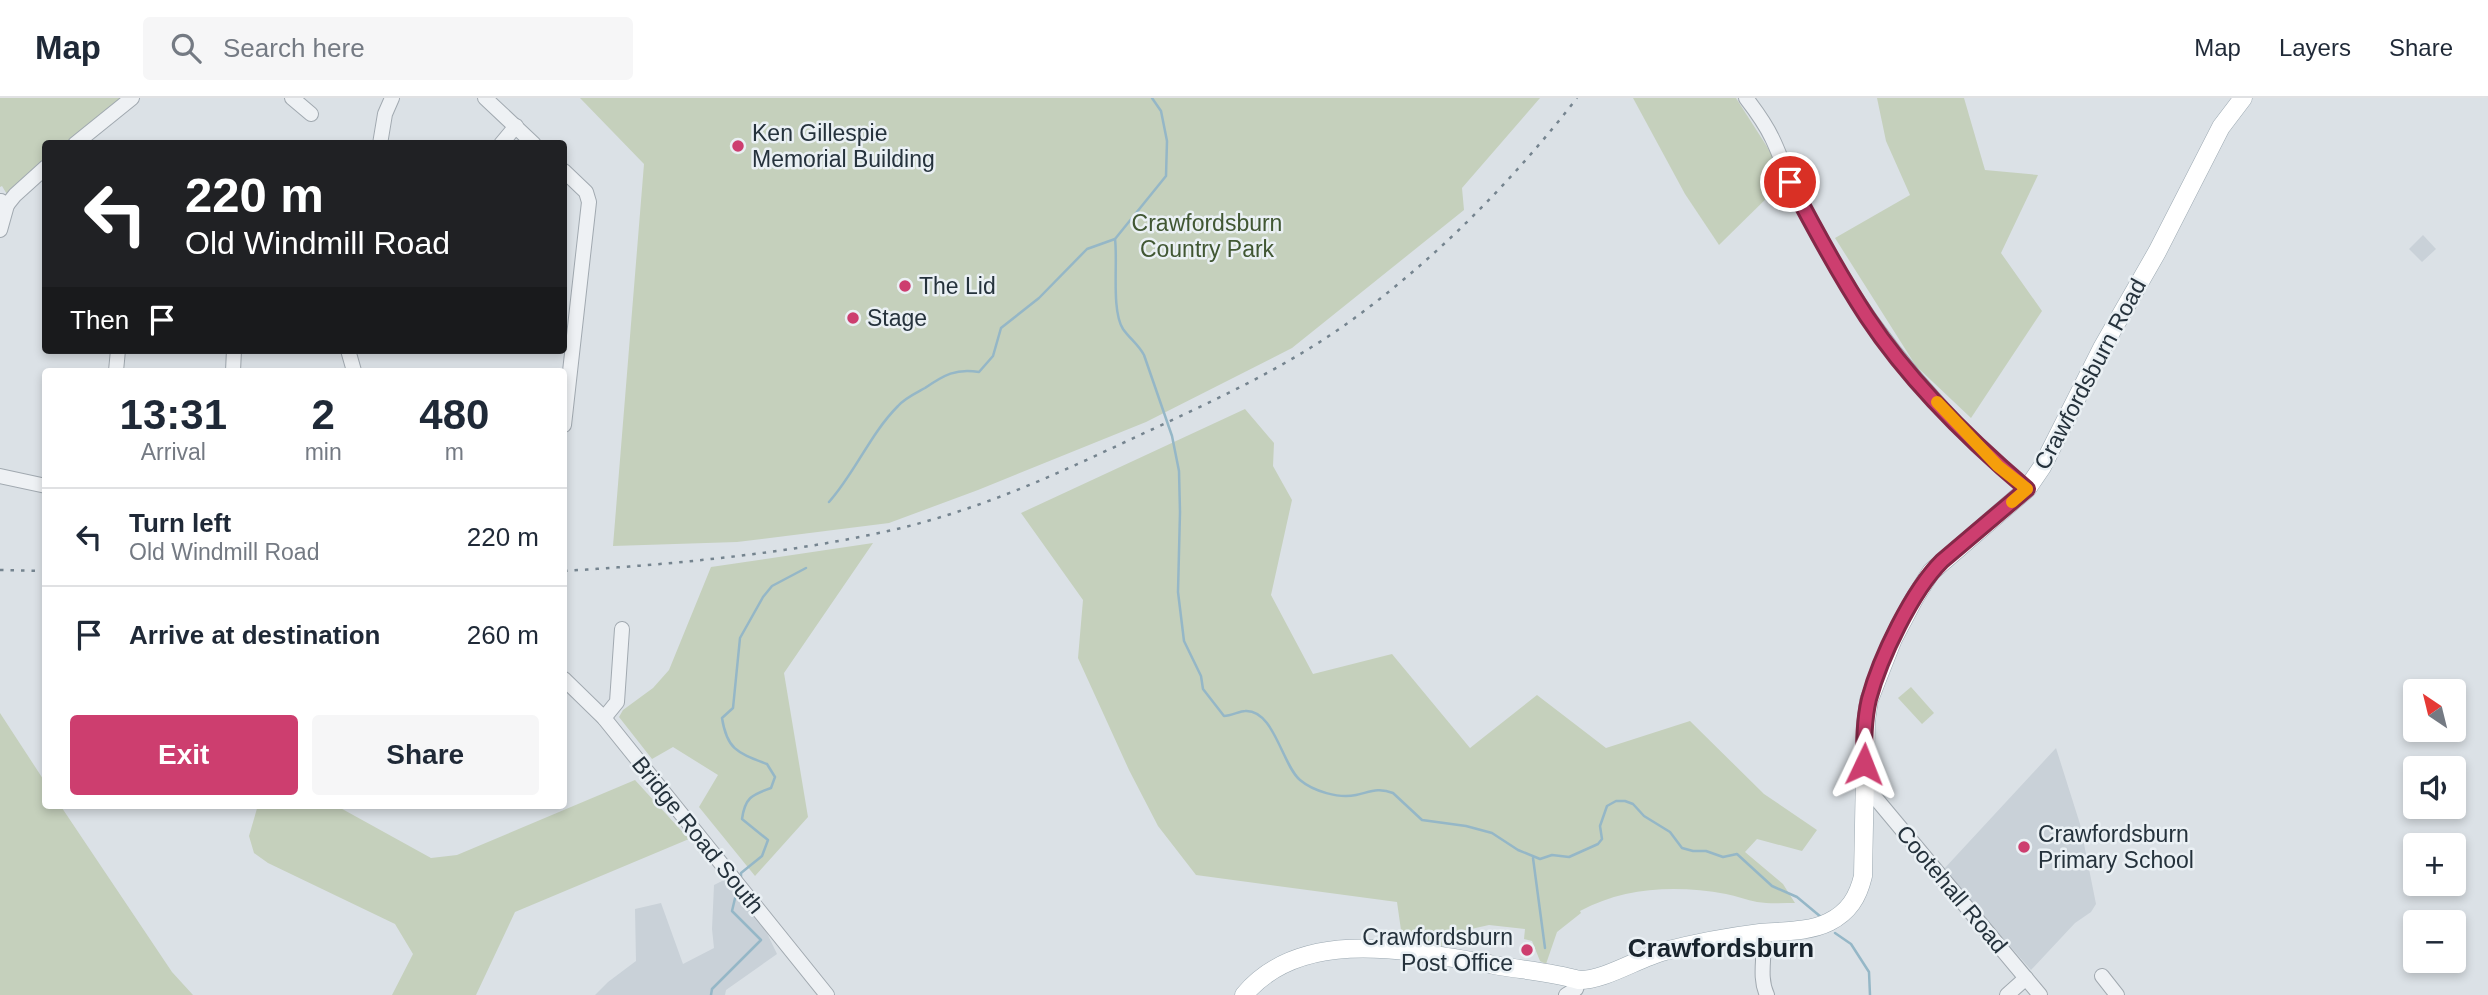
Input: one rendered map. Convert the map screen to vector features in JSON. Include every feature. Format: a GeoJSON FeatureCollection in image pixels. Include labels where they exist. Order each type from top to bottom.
{"type":"FeatureCollection","features":[{"type":"Feature","properties":{"kind":"main road","name":"Crawfordsburn Road"},"geometry":{"type":"LineString","coordinates":[[1579,980],[1591,980],[1662,952],[1719,939],[1822,925],[1839,916],[1856,899],[1863,876],[1864,746],[1869,700],[1893,639],[1914,599],[1939,565],[2027,489],[2048,456],[2102,348],[2157,252],[2221,127],[2243,98]]}},
{"type":"Feature","properties":{"kind":"main road"},"geometry":{"type":"LineString","coordinates":[[1244,995],[1265,975],[1284,964],[1315,953],[1346,949],[1381,948],[1420,953],[1579,980]]}},
{"type":"Feature","properties":{"kind":"street"},"geometry":{"type":"LineString","coordinates":[[80,140],[132,98]]}},
{"type":"Feature","properties":{"kind":"street"},"geometry":{"type":"LineString","coordinates":[[292,98],[311,114]]}},
{"type":"Feature","properties":{"kind":"street"},"geometry":{"type":"LineString","coordinates":[[381,140],[385,114],[392,98]]}},
{"type":"Feature","properties":{"kind":"street"},"geometry":{"type":"LineString","coordinates":[[485,98],[530,140]]}},
{"type":"Feature","properties":{"kind":"street"},"geometry":{"type":"LineString","coordinates":[[1746,98],[1763,121],[1790,182],[1828,253],[1868,318],[1903,364],[1949,416],[1998,466],[2027,489]]}},
{"type":"Feature","properties":{"kind":"street"},"geometry":{"type":"LineString","coordinates":[[504,140],[516,126]]}},
{"type":"Feature","properties":{"kind":"street"},"geometry":{"type":"LineString","coordinates":[[0,230],[3,202],[42,171]]}},
{"type":"Feature","properties":{"kind":"street"},"geometry":{"type":"LineString","coordinates":[[567,174],[586,192],[589,202],[567,369]]}},
{"type":"Feature","properties":{"kind":"street"},"geometry":{"type":"LineString","coordinates":[[0,476],[42,485]]}},
{"type":"Feature","properties":{"kind":"street"},"geometry":{"type":"LineString","coordinates":[[604,718],[617,702],[622,629]]}},
{"type":"Feature","properties":{"kind":"street","name":"Bridge Road South"},"geometry":{"type":"LineString","coordinates":[[567,683],[604,718],[827,995]]}},
{"type":"Feature","properties":{"kind":"street","name":"Cootehall Road"},"geometry":{"type":"LineString","coordinates":[[1863,783],[2040,995]]}},
{"type":"Feature","properties":{"kind":"street"},"geometry":{"type":"LineString","coordinates":[[1763,933],[1765,950],[1762,981],[1767,995]]}},
{"type":"Feature","properties":{"kind":"street"},"geometry":{"type":"LineString","coordinates":[[2102,976],[2117,995]]}},
{"type":"Feature","properties":{"kind":"street"},"geometry":{"type":"LineString","coordinates":[[2007,995],[2026,978]]}},
{"type":"Feature","properties":{"kind":"street"},"geometry":{"type":"LineString","coordinates":[[1566,995],[1576,989],[1579,980]]}},
{"type":"Feature","properties":{"kind":"shaded area"},"geometry":{"type":"Polygon","coordinates":[[[2423,235],[2436,249],[2422,262],[2409,249],[2423,235]]]}},
{"type":"Feature","properties":{"kind":"shaded area","name":"Crawfordsburn Primary School"},"geometry":{"type":"Polygon","coordinates":[[[2056,748],[2080,824],[2096,904],[2031,970],[1943,870],[2056,748]]]}},
{"type":"Feature","properties":{"kind":"shaded area"},"geometry":{"type":"Polygon","coordinates":[[[724,880],[765,929],[777,954],[726,990],[725,995],[595,995],[636,961],[635,909],[661,903],[683,964],[714,948],[714,885],[724,880]]]}},
{"type":"Feature","properties":{"kind":"green space"},"geometry":{"type":"Polygon","coordinates":[[[0,98],[124,98],[70,140],[42,140],[42,165],[8,196],[2,186],[0,187],[0,98]]]}},
{"type":"Feature","properties":{"kind":"green space","name":"Crawfordsburn Country Park"},"geometry":{"type":"Polygon","coordinates":[[[580,98],[1540,98],[1462,188],[1464,210],[1292,348],[1146,422],[889,523],[737,542],[613,546],[644,164],[580,98]]]}},
{"type":"Feature","properties":{"kind":"green space"},"geometry":{"type":"Polygon","coordinates":[[[1633,98],[1736,98],[1787,178],[1719,245],[1685,194],[1633,98]]]}},
{"type":"Feature","properties":{"kind":"green space"},"geometry":{"type":"Polygon","coordinates":[[[1877,98],[1964,98],[1985,170],[2038,175],[2001,253],[2042,311],[1971,418],[1916,366],[1835,238],[1910,195],[1886,141],[1877,98]]]}},
{"type":"Feature","properties":{"kind":"green space"},"geometry":{"type":"Polygon","coordinates":[[[1245,409],[1274,443],[1273,466],[1292,500],[1271,595],[1313,674],[1392,654],[1470,748],[1537,695],[1606,748],[1690,721],[1764,794],[1817,830],[1802,851],[1757,839],[1745,852],[1783,884],[1795,903],[1762,903],[1726,894],[1688,889],[1651,890],[1615,897],[1580,911],[1581,913],[1557,932],[1546,964],[1540,961],[1532,941],[1524,939],[1525,929],[1489,925],[1444,935],[1441,950],[1403,944],[1397,902],[1196,875],[1158,826],[1129,770],[1078,658],[1083,600],[1021,513],[1245,409]]]}},
{"type":"Feature","properties":{"kind":"green space"},"geometry":{"type":"Polygon","coordinates":[[[873,543],[784,673],[808,817],[755,876],[699,807],[718,775],[673,747],[652,759],[619,717],[623,710],[653,688],[669,670],[711,567],[873,543]]]}},
{"type":"Feature","properties":{"kind":"green space"},"geometry":{"type":"Polygon","coordinates":[[[1911,687],[1934,713],[1922,724],[1898,698],[1911,687]]]}},
{"type":"Feature","properties":{"kind":"green space"},"geometry":{"type":"Polygon","coordinates":[[[0,713],[42,777],[42,809],[63,809],[172,972],[193,995],[0,995],[0,713]]]}},
{"type":"Feature","properties":{"kind":"green space"},"geometry":{"type":"Polygon","coordinates":[[[635,780],[689,839],[515,912],[476,995],[392,995],[413,954],[395,924],[268,863],[254,853],[249,836],[257,809],[342,809],[431,858],[457,855],[635,780]]]}},
{"type":"Feature","properties":{"kind":"waterway"},"geometry":{"type":"LineString","coordinates":[[829,502],[879,429],[901,403],[950,374],[979,372],[993,356],[1001,328],[1039,298],[1087,249],[1115,239],[1166,176],[1167,141],[1161,111],[1152,98]]}},
{"type":"Feature","properties":{"kind":"waterway"},"geometry":{"type":"LineString","coordinates":[[1115,239],[1119,321],[1144,355],[1172,436],[1179,471],[1178,592],[1184,641],[1201,676],[1203,689],[1224,716],[1245,711],[1255,713],[1263,719],[1294,773],[1312,788],[1342,796],[1388,791],[1422,820],[1466,826],[1492,833],[1518,850],[1540,859],[1552,855],[1569,857],[1598,844],[1602,839],[1600,826],[1607,806],[1616,801],[1625,801],[1670,832],[1682,848],[1706,851],[1723,857],[1737,854],[1772,886],[1797,897],[1821,917]]}},
{"type":"Feature","properties":{"kind":"waterway"},"geometry":{"type":"LineString","coordinates":[[741,877],[741,873],[762,856],[768,840],[742,819],[745,806],[754,795],[771,788],[775,777],[767,764],[735,749],[727,737],[722,718],[733,708],[740,638],[772,586],[806,568]]}},
{"type":"Feature","properties":{"kind":"waterway"},"geometry":{"type":"LineString","coordinates":[[1533,858],[1545,948]]}},
{"type":"Feature","properties":{"kind":"waterway"},"geometry":{"type":"LineString","coordinates":[[711,995],[712,989],[761,940],[732,911],[737,890]]}},
{"type":"Feature","properties":{"kind":"waterway"},"geometry":{"type":"LineString","coordinates":[[1835,933],[1851,944],[1869,972],[1870,995]]}},
{"type":"Feature","properties":{"kind":"railway"},"geometry":{"type":"LineString","coordinates":[[567,571],[732,557],[897,529],[1013,492],[1181,416],[1292,359],[1378,301],[1440,248],[1498,191],[1577,98]]}},
{"type":"Feature","properties":{"kind":"railway"},"geometry":{"type":"LineString","coordinates":[[0,570],[42,571]]}},
{"type":"Feature","properties":{"kind":"slow traffic"},"geometry":{"type":"LineString","coordinates":[[1937,402],[1998,466],[2027,489],[2012,502]]}},
{"type":"Feature","properties":{"kind":"place","name":"Ken Gillespie Memorial Building"},"geometry":{"type":"Point","coordinates":[738,146]}},
{"type":"Feature","properties":{"kind":"place","name":"The Lid"},"geometry":{"type":"Point","coordinates":[905,286]}},
{"type":"Feature","properties":{"kind":"place","name":"Stage"},"geometry":{"type":"Point","coordinates":[853,318]}},
{"type":"Feature","properties":{"kind":"place","name":"Crawfordsburn Primary School"},"geometry":{"type":"Point","coordinates":[2024,847]}},
{"type":"Feature","properties":{"kind":"place","name":"Crawfordsburn Post Office"},"geometry":{"type":"Point","coordinates":[1527,950]}},
{"type":"Feature","properties":{"kind":"district","name":"Crawfordsburn"},"geometry":{"type":"Point","coordinates":[1721,948]}},
{"type":"Feature","properties":{"kind":"route"},"geometry":{"type":"LineString","coordinates":[[1790,182],[1828,253],[1868,318],[1903,364],[1998,466],[2027,489],[1942,561],[1931,572],[1914,599],[1893,639],[1869,700],[1864,764]]}}]}
